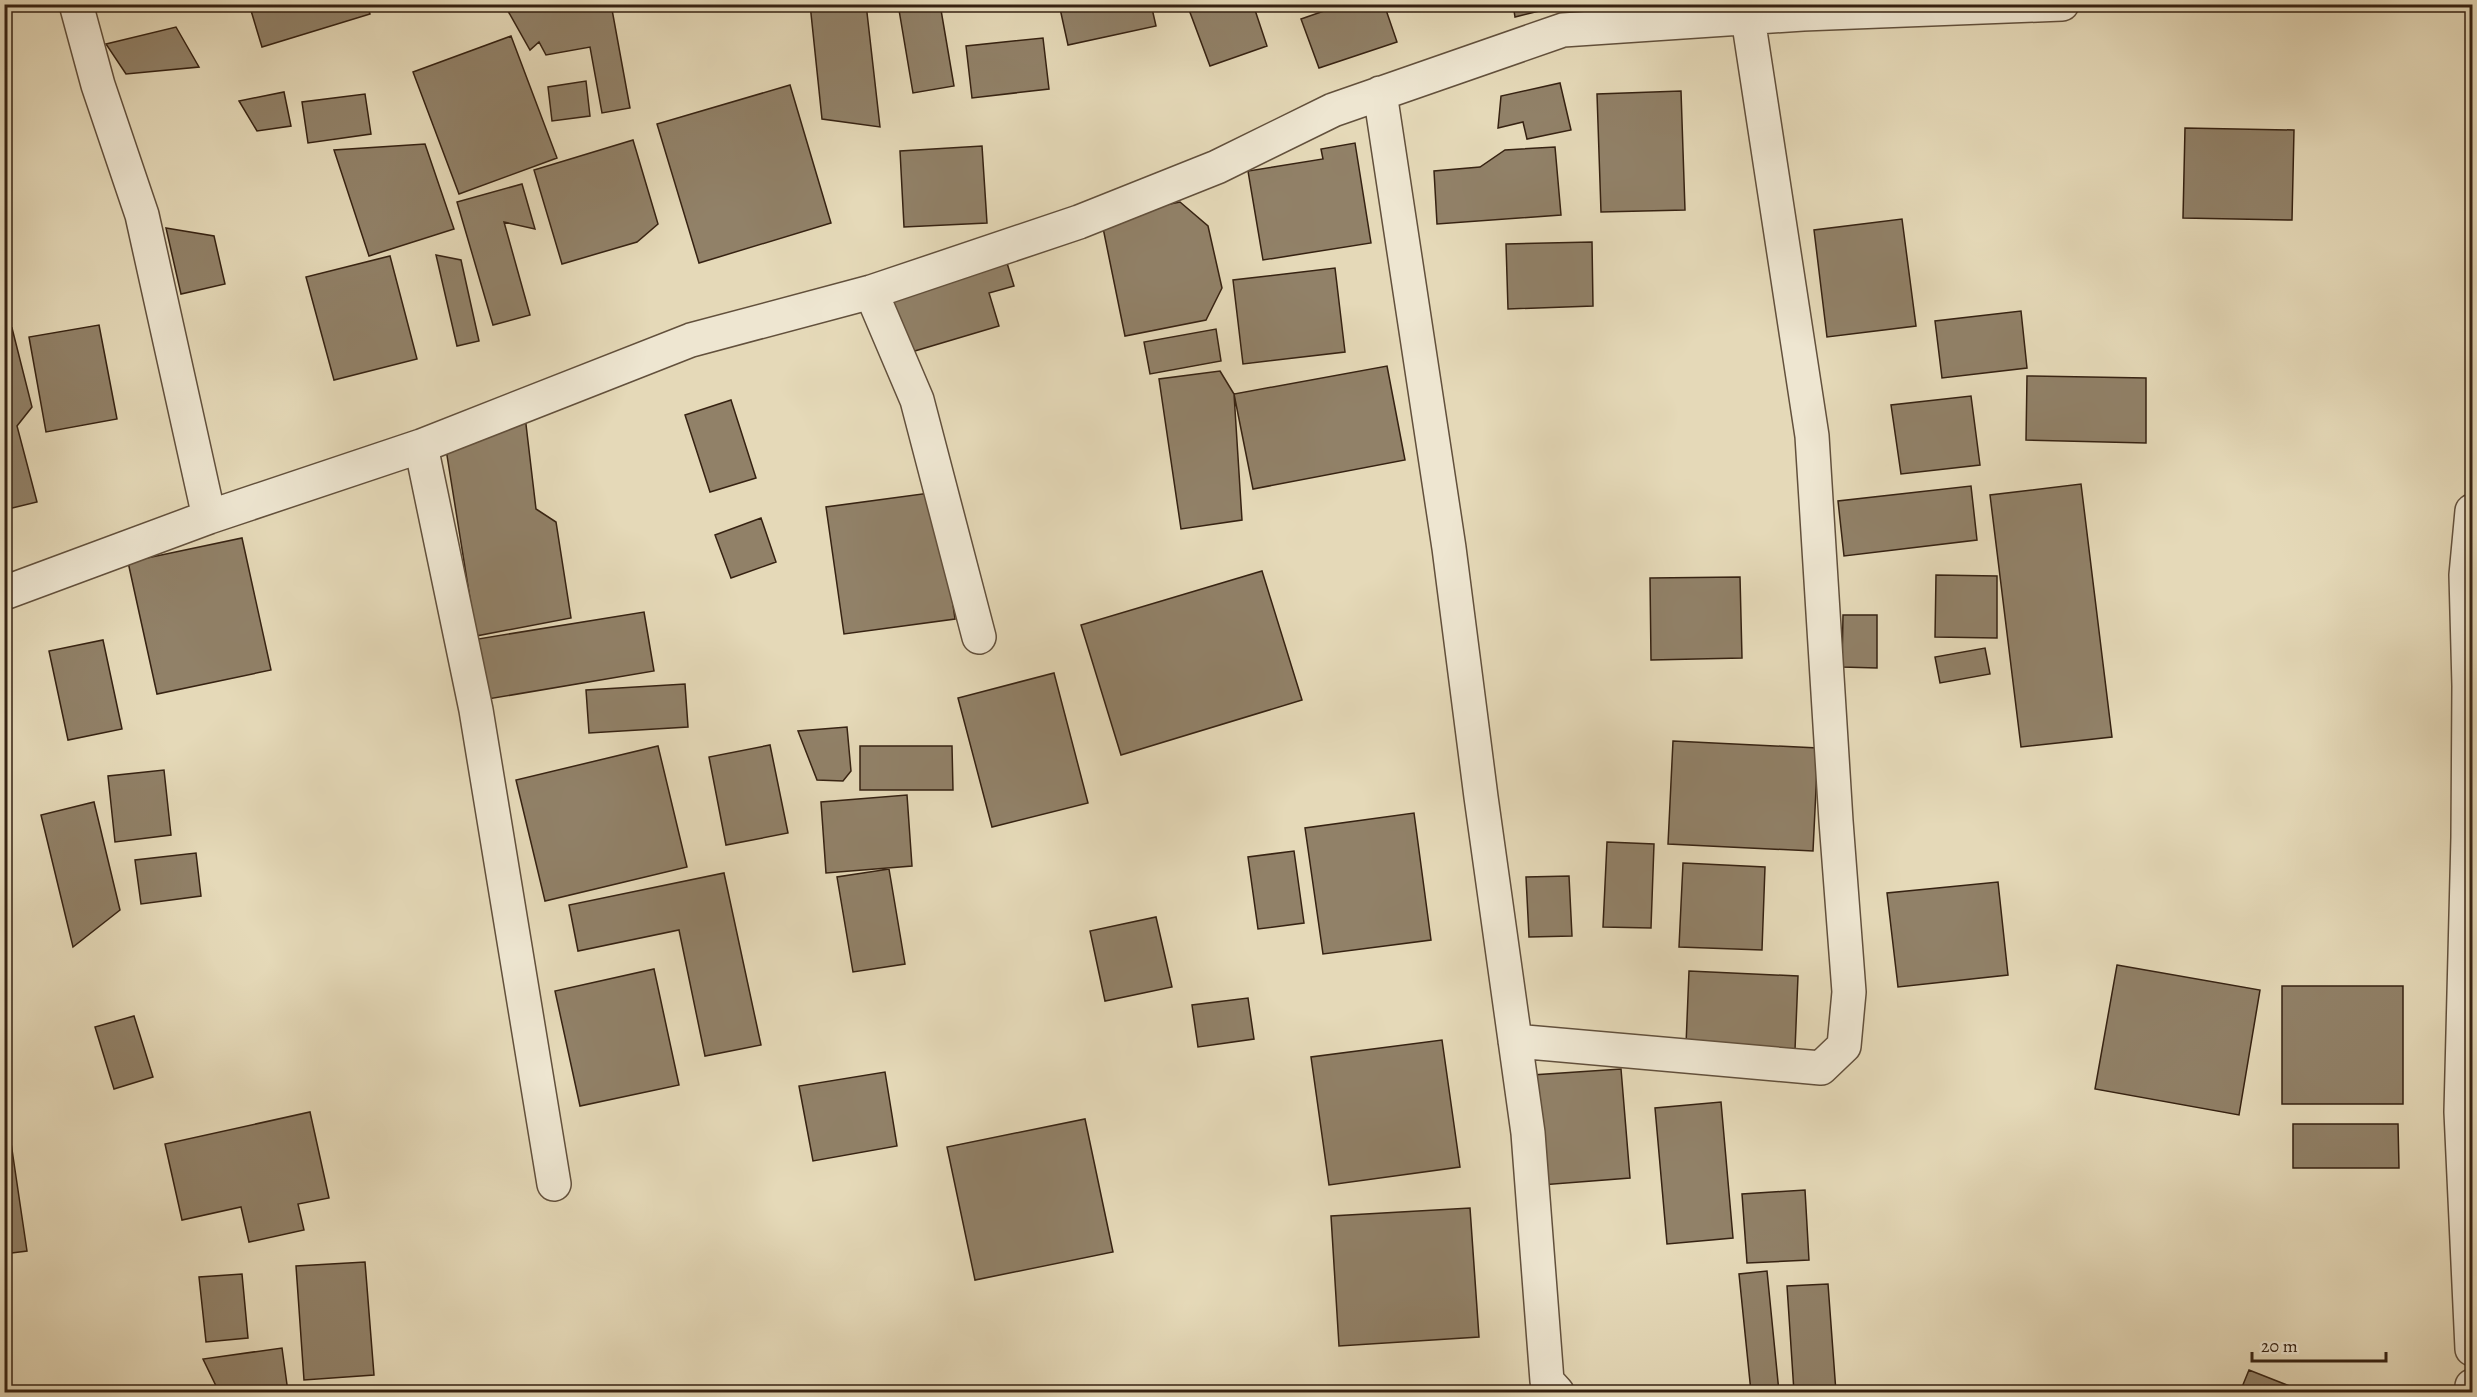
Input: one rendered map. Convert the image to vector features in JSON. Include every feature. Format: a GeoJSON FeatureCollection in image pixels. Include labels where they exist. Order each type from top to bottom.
{"type":"FeatureCollection","features":[{"type":"Feature","properties":{"kind":"street"},"geometry":{"type":"LineString","coordinates":[[76,4],[98,85],[142,215],[209,517]]}},
{"type":"Feature","properties":{"kind":"street"},"geometry":{"type":"LineString","coordinates":[[4,592],[209,517],[421,446],[691,340],[871,292],[1079,222],[1217,167],[1333,110],[1563,30],[1889,8],[2062,4]]}},
{"type":"Feature","properties":{"kind":"street"},"geometry":{"type":"LineString","coordinates":[[1515,1041],[1821,1068],[1844,1046],[1849,992],[1812,436],[1748,18]]}},
{"type":"Feature","properties":{"kind":"street"},"geometry":{"type":"LineString","coordinates":[[1380,93],[1449,548],[1528,1133],[1547,1381],[1557,1392]]}},
{"type":"Feature","properties":{"kind":"street"},"geometry":{"type":"LineString","coordinates":[[871,292],[917,400],[979,637]]}},
{"type":"Feature","properties":{"kind":"street"},"geometry":{"type":"LineString","coordinates":[[421,446],[476,710],[554,1184]]}},
{"type":"Feature","properties":{"kind":"street"},"geometry":{"type":"LineString","coordinates":[[2472,511],[2466,575],[2469,686],[2468,837],[2462,1112],[2472,1349]]}},
{"type":"Feature","properties":{"kind":"street"},"geometry":{"type":"LineString","coordinates":[[2472,1386],[2472,1392]]}},
{"type":"Feature","properties":{"kind":"building"},"geometry":{"type":"Polygon","coordinates":[[[249,4],[367,4],[370,14],[262,47],[249,4]]]}},
{"type":"Feature","properties":{"kind":"building"},"geometry":{"type":"Polygon","coordinates":[[[504,4],[611,4],[630,108],[602,113],[590,47],[546,55],[539,42],[530,50],[504,4]]]}},
{"type":"Feature","properties":{"kind":"building"},"geometry":{"type":"Polygon","coordinates":[[[810,4],[866,4],[880,127],[822,119],[810,4]]]}},
{"type":"Feature","properties":{"kind":"building"},"geometry":{"type":"Polygon","coordinates":[[[898,4],[940,4],[954,86],[913,93],[898,4]]]}},
{"type":"Feature","properties":{"kind":"building"},"geometry":{"type":"Polygon","coordinates":[[[1059,4],[1151,4],[1156,26],[1068,45],[1059,4]]]}},
{"type":"Feature","properties":{"kind":"building"},"geometry":{"type":"Polygon","coordinates":[[[1194,4],[1253,4],[1267,46],[1210,66],[1188,7],[1194,4]]]}},
{"type":"Feature","properties":{"kind":"building"},"geometry":{"type":"Polygon","coordinates":[[[1344,4],[1384,4],[1397,42],[1319,68],[1301,19],[1344,4]]]}},
{"type":"Feature","properties":{"kind":"building"},"geometry":{"type":"Polygon","coordinates":[[[1513,4],[1568,4],[1515,17],[1513,4]]]}},
{"type":"Feature","properties":{"kind":"building"},"geometry":{"type":"Polygon","coordinates":[[[176,27],[199,67],[126,74],[106,44],[176,27]]]}},
{"type":"Feature","properties":{"kind":"building"},"geometry":{"type":"Polygon","coordinates":[[[511,36],[557,158],[459,194],[413,72],[511,36]]]}},
{"type":"Feature","properties":{"kind":"building"},"geometry":{"type":"Polygon","coordinates":[[[1043,38],[1049,89],[972,98],[966,46],[1043,38]]]}},
{"type":"Feature","properties":{"kind":"building"},"geometry":{"type":"Polygon","coordinates":[[[586,81],[590,116],[552,121],[548,87],[586,81]]]}},
{"type":"Feature","properties":{"kind":"building"},"geometry":{"type":"Polygon","coordinates":[[[1560,83],[1571,130],[1527,139],[1523,122],[1498,128],[1501,96],[1560,83]]]}},
{"type":"Feature","properties":{"kind":"building"},"geometry":{"type":"Polygon","coordinates":[[[790,85],[831,223],[699,263],[657,124],[790,85]]]}},
{"type":"Feature","properties":{"kind":"building"},"geometry":{"type":"Polygon","coordinates":[[[1681,91],[1685,210],[1601,212],[1597,94],[1681,91]]]}},
{"type":"Feature","properties":{"kind":"building"},"geometry":{"type":"Polygon","coordinates":[[[284,92],[291,126],[257,131],[239,101],[284,92]]]}},
{"type":"Feature","properties":{"kind":"building"},"geometry":{"type":"Polygon","coordinates":[[[365,94],[371,134],[308,143],[302,102],[365,94]]]}},
{"type":"Feature","properties":{"kind":"building"},"geometry":{"type":"Polygon","coordinates":[[[2185,128],[2294,130],[2292,220],[2183,218],[2185,128]]]}},
{"type":"Feature","properties":{"kind":"building"},"geometry":{"type":"Polygon","coordinates":[[[633,140],[658,224],[637,242],[562,264],[534,170],[633,140]]]}},
{"type":"Feature","properties":{"kind":"building"},"geometry":{"type":"Polygon","coordinates":[[[1355,143],[1371,243],[1263,260],[1248,171],[1323,159],[1321,149],[1355,143]]]}},
{"type":"Feature","properties":{"kind":"building"},"geometry":{"type":"Polygon","coordinates":[[[425,144],[454,229],[369,256],[334,150],[425,144]]]}},
{"type":"Feature","properties":{"kind":"building"},"geometry":{"type":"Polygon","coordinates":[[[982,146],[987,223],[904,227],[900,151],[982,146]]]}},
{"type":"Feature","properties":{"kind":"building"},"geometry":{"type":"Polygon","coordinates":[[[1555,147],[1561,215],[1437,224],[1434,171],[1480,167],[1505,150],[1555,147]]]}},
{"type":"Feature","properties":{"kind":"building"},"geometry":{"type":"Polygon","coordinates":[[[522,184],[535,229],[504,222],[530,315],[493,325],[457,202],[522,184]]]}},
{"type":"Feature","properties":{"kind":"building"},"geometry":{"type":"Polygon","coordinates":[[[1180,202],[1208,226],[1222,288],[1206,320],[1125,336],[1101,218],[1180,202]]]}},
{"type":"Feature","properties":{"kind":"building"},"geometry":{"type":"Polygon","coordinates":[[[1902,219],[1916,326],[1827,337],[1814,230],[1902,219]]]}},
{"type":"Feature","properties":{"kind":"building"},"geometry":{"type":"Polygon","coordinates":[[[166,228],[214,236],[225,284],[181,294],[166,228]]]}},
{"type":"Feature","properties":{"kind":"building"},"geometry":{"type":"Polygon","coordinates":[[[1592,242],[1593,306],[1508,309],[1506,244],[1592,242]]]}},
{"type":"Feature","properties":{"kind":"building"},"geometry":{"type":"Polygon","coordinates":[[[436,255],[461,260],[479,341],[457,346],[436,255]]]}},
{"type":"Feature","properties":{"kind":"building"},"geometry":{"type":"Polygon","coordinates":[[[390,256],[417,359],[334,380],[306,277],[390,256]]]}},
{"type":"Feature","properties":{"kind":"building"},"geometry":{"type":"Polygon","coordinates":[[[1007,263],[1014,286],[989,293],[999,326],[908,353],[891,299],[1007,263]]]}},
{"type":"Feature","properties":{"kind":"building"},"geometry":{"type":"Polygon","coordinates":[[[1335,268],[1345,352],[1243,364],[1233,280],[1335,268]]]}},
{"type":"Feature","properties":{"kind":"building"},"geometry":{"type":"Polygon","coordinates":[[[2021,311],[2027,368],[1942,378],[1935,321],[2021,311]]]}},
{"type":"Feature","properties":{"kind":"building"},"geometry":{"type":"Polygon","coordinates":[[[99,325],[117,419],[46,432],[29,337],[99,325]]]}},
{"type":"Feature","properties":{"kind":"building"},"geometry":{"type":"Polygon","coordinates":[[[12,328],[32,407],[17,426],[37,502],[4,510],[4,330],[12,328]]]}},
{"type":"Feature","properties":{"kind":"building"},"geometry":{"type":"Polygon","coordinates":[[[1216,329],[1221,361],[1150,374],[1144,342],[1216,329]]]}},
{"type":"Feature","properties":{"kind":"building"},"geometry":{"type":"Polygon","coordinates":[[[1387,366],[1405,460],[1253,489],[1234,394],[1387,366]]]}},
{"type":"Feature","properties":{"kind":"building"},"geometry":{"type":"Polygon","coordinates":[[[1220,371],[1234,394],[1242,520],[1181,529],[1159,379],[1220,371]]]}},
{"type":"Feature","properties":{"kind":"building"},"geometry":{"type":"Polygon","coordinates":[[[2027,376],[2146,378],[2146,443],[2026,440],[2027,376]]]}},
{"type":"Feature","properties":{"kind":"building"},"geometry":{"type":"Polygon","coordinates":[[[1971,396],[1980,465],[1901,474],[1891,405],[1971,396]]]}},
{"type":"Feature","properties":{"kind":"building"},"geometry":{"type":"Polygon","coordinates":[[[731,400],[756,478],[710,492],[685,415],[731,400]]]}},
{"type":"Feature","properties":{"kind":"building"},"geometry":{"type":"Polygon","coordinates":[[[525,416],[536,509],[556,522],[571,618],[476,636],[445,443],[525,416]]]}},
{"type":"Feature","properties":{"kind":"building"},"geometry":{"type":"Polygon","coordinates":[[[2081,484],[2112,737],[2021,747],[1990,495],[2081,484]]]}},
{"type":"Feature","properties":{"kind":"building"},"geometry":{"type":"Polygon","coordinates":[[[1971,486],[1977,540],[1844,556],[1838,501],[1971,486]]]}},
{"type":"Feature","properties":{"kind":"building"},"geometry":{"type":"Polygon","coordinates":[[[937,492],[955,619],[844,634],[826,507],[937,492]]]}},
{"type":"Feature","properties":{"kind":"building"},"geometry":{"type":"Polygon","coordinates":[[[761,518],[776,562],[731,578],[715,535],[761,518]]]}},
{"type":"Feature","properties":{"kind":"building"},"geometry":{"type":"Polygon","coordinates":[[[242,538],[271,670],[157,694],[128,562],[242,538]]]}},
{"type":"Feature","properties":{"kind":"building"},"geometry":{"type":"Polygon","coordinates":[[[1262,571],[1302,700],[1121,755],[1081,625],[1262,571]]]}},
{"type":"Feature","properties":{"kind":"building"},"geometry":{"type":"Polygon","coordinates":[[[1936,575],[1997,576],[1997,638],[1935,637],[1936,575]]]}},
{"type":"Feature","properties":{"kind":"building"},"geometry":{"type":"Polygon","coordinates":[[[1740,577],[1742,658],[1651,660],[1650,578],[1740,577]]]}},
{"type":"Feature","properties":{"kind":"building"},"geometry":{"type":"Polygon","coordinates":[[[644,612],[654,671],[488,699],[478,639],[644,612]]]}},
{"type":"Feature","properties":{"kind":"building"},"geometry":{"type":"Polygon","coordinates":[[[1843,615],[1877,615],[1877,668],[1842,667],[1843,615]]]}},
{"type":"Feature","properties":{"kind":"building"},"geometry":{"type":"Polygon","coordinates":[[[103,640],[122,729],[68,740],[49,651],[103,640]]]}},
{"type":"Feature","properties":{"kind":"building"},"geometry":{"type":"Polygon","coordinates":[[[1985,648],[1990,674],[1940,683],[1935,657],[1985,648]]]}},
{"type":"Feature","properties":{"kind":"building"},"geometry":{"type":"Polygon","coordinates":[[[1054,673],[1088,803],[992,827],[958,698],[1054,673]]]}},
{"type":"Feature","properties":{"kind":"building"},"geometry":{"type":"Polygon","coordinates":[[[685,684],[688,727],[589,733],[586,690],[685,684]]]}},
{"type":"Feature","properties":{"kind":"building"},"geometry":{"type":"Polygon","coordinates":[[[847,727],[851,771],[843,781],[817,780],[798,731],[847,727]]]}},
{"type":"Feature","properties":{"kind":"building"},"geometry":{"type":"Polygon","coordinates":[[[1673,741],[1818,748],[1813,851],[1668,844],[1673,741]]]}},
{"type":"Feature","properties":{"kind":"building"},"geometry":{"type":"Polygon","coordinates":[[[770,745],[788,833],[726,845],[709,757],[770,745]]]}},
{"type":"Feature","properties":{"kind":"building"},"geometry":{"type":"Polygon","coordinates":[[[658,746],[687,867],[545,901],[516,780],[658,746]]]}},
{"type":"Feature","properties":{"kind":"building"},"geometry":{"type":"Polygon","coordinates":[[[860,746],[952,746],[953,790],[860,790],[860,746]]]}},
{"type":"Feature","properties":{"kind":"building"},"geometry":{"type":"Polygon","coordinates":[[[164,770],[171,835],[115,842],[108,776],[164,770]]]}},
{"type":"Feature","properties":{"kind":"building"},"geometry":{"type":"Polygon","coordinates":[[[907,795],[912,866],[826,873],[821,802],[907,795]]]}},
{"type":"Feature","properties":{"kind":"building"},"geometry":{"type":"Polygon","coordinates":[[[94,802],[120,910],[73,947],[41,815],[94,802]]]}},
{"type":"Feature","properties":{"kind":"building"},"geometry":{"type":"Polygon","coordinates":[[[1414,813],[1431,940],[1323,954],[1305,828],[1414,813]]]}},
{"type":"Feature","properties":{"kind":"building"},"geometry":{"type":"Polygon","coordinates":[[[1607,842],[1654,844],[1651,928],[1603,927],[1607,842]]]}},
{"type":"Feature","properties":{"kind":"building"},"geometry":{"type":"Polygon","coordinates":[[[1294,851],[1304,923],[1258,929],[1248,857],[1294,851]]]}},
{"type":"Feature","properties":{"kind":"building"},"geometry":{"type":"Polygon","coordinates":[[[196,853],[201,896],[141,904],[135,860],[196,853]]]}},
{"type":"Feature","properties":{"kind":"building"},"geometry":{"type":"Polygon","coordinates":[[[1683,863],[1765,867],[1762,950],[1679,947],[1683,863]]]}},
{"type":"Feature","properties":{"kind":"building"},"geometry":{"type":"Polygon","coordinates":[[[889,869],[905,964],[853,972],[837,877],[889,869]]]}},
{"type":"Feature","properties":{"kind":"building"},"geometry":{"type":"Polygon","coordinates":[[[724,873],[761,1045],[705,1056],[679,930],[578,951],[569,905],[724,873]]]}},
{"type":"Feature","properties":{"kind":"building"},"geometry":{"type":"Polygon","coordinates":[[[1569,876],[1572,936],[1529,937],[1526,877],[1569,876]]]}},
{"type":"Feature","properties":{"kind":"building"},"geometry":{"type":"Polygon","coordinates":[[[1998,882],[2008,975],[1898,987],[1887,893],[1998,882]]]}},
{"type":"Feature","properties":{"kind":"building"},"geometry":{"type":"Polygon","coordinates":[[[1156,917],[1172,987],[1105,1001],[1090,931],[1156,917]]]}},
{"type":"Feature","properties":{"kind":"building"},"geometry":{"type":"Polygon","coordinates":[[[2117,965],[2260,990],[2239,1115],[2095,1089],[2117,965]]]}},
{"type":"Feature","properties":{"kind":"building"},"geometry":{"type":"Polygon","coordinates":[[[654,969],[679,1085],[580,1106],[555,991],[654,969]]]}},
{"type":"Feature","properties":{"kind":"building"},"geometry":{"type":"Polygon","coordinates":[[[1689,971],[1798,976],[1795,1050],[1686,1045],[1689,971]]]}},
{"type":"Feature","properties":{"kind":"building"},"geometry":{"type":"Polygon","coordinates":[[[2282,986],[2403,986],[2403,1104],[2282,1104],[2282,986]]]}},
{"type":"Feature","properties":{"kind":"building"},"geometry":{"type":"Polygon","coordinates":[[[1248,998],[1254,1039],[1198,1047],[1192,1005],[1248,998]]]}},
{"type":"Feature","properties":{"kind":"building"},"geometry":{"type":"Polygon","coordinates":[[[134,1016],[153,1077],[114,1089],[95,1027],[134,1016]]]}},
{"type":"Feature","properties":{"kind":"building"},"geometry":{"type":"Polygon","coordinates":[[[1442,1040],[1460,1167],[1329,1185],[1311,1057],[1442,1040]]]}},
{"type":"Feature","properties":{"kind":"building"},"geometry":{"type":"Polygon","coordinates":[[[1621,1069],[1630,1178],[1541,1185],[1532,1075],[1621,1069]]]}},
{"type":"Feature","properties":{"kind":"building"},"geometry":{"type":"Polygon","coordinates":[[[885,1072],[897,1146],[813,1161],[799,1086],[885,1072]]]}},
{"type":"Feature","properties":{"kind":"building"},"geometry":{"type":"Polygon","coordinates":[[[1721,1102],[1733,1238],[1667,1244],[1655,1108],[1721,1102]]]}},
{"type":"Feature","properties":{"kind":"building"},"geometry":{"type":"Polygon","coordinates":[[[310,1112],[329,1198],[298,1204],[304,1230],[249,1242],[241,1207],[182,1220],[165,1144],[310,1112]]]}},
{"type":"Feature","properties":{"kind":"building"},"geometry":{"type":"Polygon","coordinates":[[[1085,1119],[1113,1252],[975,1280],[947,1147],[1085,1119]]]}},
{"type":"Feature","properties":{"kind":"building"},"geometry":{"type":"Polygon","coordinates":[[[2293,1124],[2398,1124],[2399,1168],[2293,1168],[2293,1124]]]}},
{"type":"Feature","properties":{"kind":"building"},"geometry":{"type":"Polygon","coordinates":[[[10,1136],[27,1251],[4,1254],[4,1137],[10,1136]]]}},
{"type":"Feature","properties":{"kind":"building"},"geometry":{"type":"Polygon","coordinates":[[[1805,1190],[1809,1260],[1747,1263],[1742,1194],[1805,1190]]]}},
{"type":"Feature","properties":{"kind":"building"},"geometry":{"type":"Polygon","coordinates":[[[1470,1208],[1479,1337],[1339,1346],[1331,1216],[1470,1208]]]}},
{"type":"Feature","properties":{"kind":"building"},"geometry":{"type":"Polygon","coordinates":[[[365,1262],[374,1375],[304,1380],[296,1266],[365,1262]]]}},
{"type":"Feature","properties":{"kind":"building"},"geometry":{"type":"Polygon","coordinates":[[[1767,1271],[1779,1392],[1751,1392],[1739,1274],[1767,1271]]]}},
{"type":"Feature","properties":{"kind":"building"},"geometry":{"type":"Polygon","coordinates":[[[242,1274],[248,1338],[206,1342],[199,1277],[242,1274]]]}},
{"type":"Feature","properties":{"kind":"building"},"geometry":{"type":"Polygon","coordinates":[[[1828,1284],[1836,1392],[1794,1392],[1787,1286],[1828,1284]]]}},
{"type":"Feature","properties":{"kind":"building"},"geometry":{"type":"Polygon","coordinates":[[[282,1348],[288,1392],[219,1392],[203,1359],[282,1348]]]}},
{"type":"Feature","properties":{"kind":"building"},"geometry":{"type":"Polygon","coordinates":[[[2249,1370],[2305,1392],[2240,1392],[2249,1370]]]}}]}
